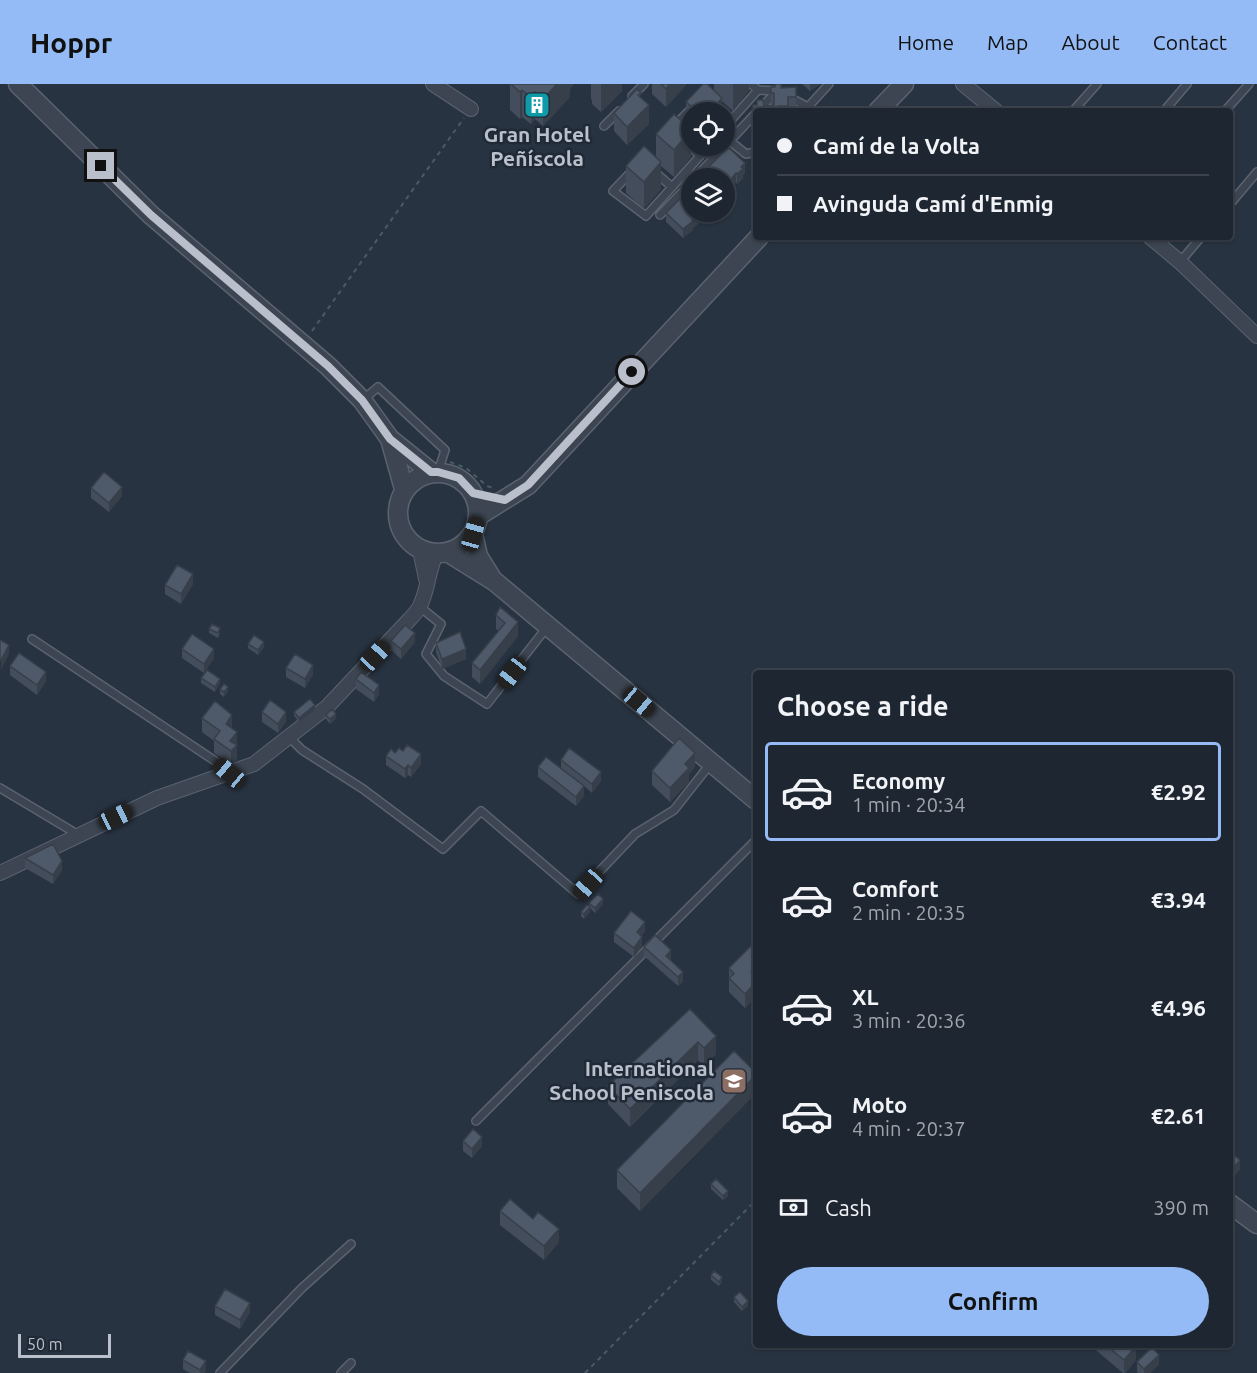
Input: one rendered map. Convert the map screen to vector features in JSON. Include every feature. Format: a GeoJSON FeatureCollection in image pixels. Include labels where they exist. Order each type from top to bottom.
{"type":"FeatureCollection","features":[{"type":"Feature","properties":{"kind":"street"},"geometry":{"type":"LineString","coordinates":[[18,84],[151,215],[328,366],[362,400],[390,439],[435,472],[459,478],[473,493],[478,516],[473,534],[463,546],[435,552]]}},
{"type":"Feature","properties":{"kind":"street"},"geometry":{"type":"LineString","coordinates":[[434,84],[471,109]]}},
{"type":"Feature","properties":{"kind":"street"},"geometry":{"type":"LineString","coordinates":[[881,108],[904,84]]}},
{"type":"Feature","properties":{"kind":"street"},"geometry":{"type":"LineString","coordinates":[[963,84],[992,108]]}},
{"type":"Feature","properties":{"kind":"street"},"geometry":{"type":"LineString","coordinates":[[478,516],[528,485],[756,240]]}},
{"type":"Feature","properties":{"kind":"street"},"geometry":{"type":"LineString","coordinates":[[1154,240],[1180,262],[1257,336]]}},
{"type":"Feature","properties":{"kind":"street"},"geometry":{"type":"LineString","coordinates":[[390,439],[404,489]]}},
{"type":"Feature","properties":{"kind":"street"},"geometry":{"type":"LineString","coordinates":[[435,472],[416,478],[404,489],[396,511],[402,534],[494,581],[753,798]]}},
{"type":"Feature","properties":{"kind":"street"},"geometry":{"type":"LineString","coordinates":[[473,493],[505,500]]}},
{"type":"Feature","properties":{"kind":"street"},"geometry":{"type":"LineString","coordinates":[[473,534],[478,556],[494,581]]}},
{"type":"Feature","properties":{"kind":"street"},"geometry":{"type":"LineString","coordinates":[[0,873],[157,798],[254,764],[327,707],[420,607],[435,552]]}},
{"type":"Feature","properties":{"kind":"street"},"geometry":{"type":"LineString","coordinates":[[1233,1206],[1257,1224]]}},
{"type":"Feature","properties":{"kind":"lane"},"geometry":{"type":"LineString","coordinates":[[604,126],[644,84]]}},
{"type":"Feature","properties":{"kind":"lane"},"geometry":{"type":"LineString","coordinates":[[751,84],[758,90],[777,91],[804,108]]}},
{"type":"Feature","properties":{"kind":"lane"},"geometry":{"type":"LineString","coordinates":[[807,108],[829,84]]}},
{"type":"Feature","properties":{"kind":"lane"},"geometry":{"type":"LineString","coordinates":[[1076,108],[1097,84]]}},
{"type":"Feature","properties":{"kind":"lane"},"geometry":{"type":"LineString","coordinates":[[1167,108],[1187,84]]}},
{"type":"Feature","properties":{"kind":"lane"},"geometry":{"type":"LineString","coordinates":[[1228,108],[1249,84]]}},
{"type":"Feature","properties":{"kind":"lane"},"geometry":{"type":"LineString","coordinates":[[735,114],[758,90]]}},
{"type":"Feature","properties":{"kind":"lane"},"geometry":{"type":"LineString","coordinates":[[761,108],[777,91]]}},
{"type":"Feature","properties":{"kind":"lane"},"geometry":{"type":"LineString","coordinates":[[735,136],[753,116]]}},
{"type":"Feature","properties":{"kind":"lane"},"geometry":{"type":"LineString","coordinates":[[665,136],[681,119]]}},
{"type":"Feature","properties":{"kind":"lane"},"geometry":{"type":"LineString","coordinates":[[672,128],[681,137]]}},
{"type":"Feature","properties":{"kind":"lane"},"geometry":{"type":"LineString","coordinates":[[735,145],[746,154],[753,153]]}},
{"type":"Feature","properties":{"kind":"lane"},"geometry":{"type":"LineString","coordinates":[[635,168],[614,190],[646,216],[700,156]]}},
{"type":"Feature","properties":{"kind":"lane"},"geometry":{"type":"LineString","coordinates":[[704,168],[716,156]]}},
{"type":"Feature","properties":{"kind":"lane"},"geometry":{"type":"LineString","coordinates":[[649,167],[672,187]]}},
{"type":"Feature","properties":{"kind":"lane"},"geometry":{"type":"LineString","coordinates":[[1233,200],[1257,172]]}},
{"type":"Feature","properties":{"kind":"lane"},"geometry":{"type":"LineString","coordinates":[[660,215],[681,193]]}},
{"type":"Feature","properties":{"kind":"lane"},"geometry":{"type":"LineString","coordinates":[[1180,262],[1198,240]]}},
{"type":"Feature","properties":{"kind":"lane"},"geometry":{"type":"LineString","coordinates":[[362,400],[378,387],[445,450],[435,472]]}},
{"type":"Feature","properties":{"kind":"lane"},"geometry":{"type":"LineString","coordinates":[[420,607],[441,624],[426,654],[444,676],[487,704],[548,626]]}},
{"type":"Feature","properties":{"kind":"lane"},"geometry":{"type":"LineString","coordinates":[[32,639],[229,773]]}},
{"type":"Feature","properties":{"kind":"lane"},"geometry":{"type":"LineString","coordinates":[[289,737],[302,750],[363,789],[443,849],[482,811],[579,894],[635,834],[674,810],[711,763]]}},
{"type":"Feature","properties":{"kind":"lane"},"geometry":{"type":"LineString","coordinates":[[0,788],[72,831],[75,836]]}},
{"type":"Feature","properties":{"kind":"lane"},"geometry":{"type":"LineString","coordinates":[[476,1121],[753,843]]}},
{"type":"Feature","properties":{"kind":"lane"},"geometry":{"type":"LineString","coordinates":[[220,1373],[303,1288],[351,1244]]}},
{"type":"Feature","properties":{"kind":"lane"},"geometry":{"type":"LineString","coordinates":[[341,1373],[351,1363]]}},
{"type":"Feature","properties":{"kind":"path"},"geometry":{"type":"LineString","coordinates":[[302,344],[471,109]]}},
{"type":"Feature","properties":{"kind":"path"},"geometry":{"type":"LineString","coordinates":[[585,1373],[753,1203]]}},
{"type":"Feature","properties":{"kind":"building"},"geometry":{"type":"Polygon","coordinates":[[[511,84],[557,84],[543,99],[535,92],[531,97],[522,90],[520,92],[511,84]]]}},
{"type":"Feature","properties":{"kind":"building"},"geometry":{"type":"Polygon","coordinates":[[[703,84],[707,84],[722,98],[719,102],[686,102],[703,84]]]}},
{"type":"Feature","properties":{"kind":"building"},"geometry":{"type":"Polygon","coordinates":[[[775,84],[781,84],[781,88],[796,87],[796,97],[788,97],[788,106],[753,108],[753,105],[757,105],[757,100],[763,100],[764,106],[774,106],[774,93],[771,93],[771,87],[775,87],[775,84]]]}},
{"type":"Feature","properties":{"kind":"building"},"geometry":{"type":"Polygon","coordinates":[[[637,89],[641,93],[638,95],[649,105],[627,127],[614,113],[637,89]]]}},
{"type":"Feature","properties":{"kind":"building"},"geometry":{"type":"Polygon","coordinates":[[[674,114],[681,121],[681,142],[674,150],[656,134],[674,114]]]}},
{"type":"Feature","properties":{"kind":"building"},"geometry":{"type":"Polygon","coordinates":[[[644,146],[661,162],[644,182],[626,166],[644,146]]]}},
{"type":"Feature","properties":{"kind":"building"},"geometry":{"type":"Polygon","coordinates":[[[735,154],[745,163],[741,167],[743,169],[735,174],[735,168],[708,168],[719,156],[735,156],[735,154]]]}},
{"type":"Feature","properties":{"kind":"building"},"geometry":{"type":"Polygon","coordinates":[[[681,197],[681,222],[692,222],[683,229],[666,213],[681,197]]]}},
{"type":"Feature","properties":{"kind":"building"},"geometry":{"type":"Polygon","coordinates":[[[104,472],[122,487],[109,503],[91,488],[104,472]]]}},
{"type":"Feature","properties":{"kind":"building"},"geometry":{"type":"Polygon","coordinates":[[[177,565],[193,574],[181,594],[165,585],[177,565]]]}},
{"type":"Feature","properties":{"kind":"building"},"geometry":{"type":"Polygon","coordinates":[[[500,607],[518,622],[480,670],[472,663],[505,623],[496,615],[500,607]]]}},
{"type":"Feature","properties":{"kind":"building"},"geometry":{"type":"Polygon","coordinates":[[[212,624],[220,628],[218,633],[209,629],[212,624]]]}},
{"type":"Feature","properties":{"kind":"building"},"geometry":{"type":"Polygon","coordinates":[[[405,625],[415,633],[401,649],[391,641],[405,625]]]}},
{"type":"Feature","properties":{"kind":"building"},"geometry":{"type":"Polygon","coordinates":[[[460,632],[466,649],[442,659],[436,643],[460,632]]]}},
{"type":"Feature","properties":{"kind":"building"},"geometry":{"type":"Polygon","coordinates":[[[192,634],[214,649],[204,664],[182,649],[192,634]]]}},
{"type":"Feature","properties":{"kind":"building"},"geometry":{"type":"Polygon","coordinates":[[[254,635],[264,642],[258,650],[248,644],[254,635]]]}},
{"type":"Feature","properties":{"kind":"building"},"geometry":{"type":"Polygon","coordinates":[[[0,640],[9,645],[1,660],[0,660],[0,640]]]}},
{"type":"Feature","properties":{"kind":"building"},"geometry":{"type":"Polygon","coordinates":[[[19,653],[46,672],[37,685],[10,666],[19,653]]]}},
{"type":"Feature","properties":{"kind":"building"},"geometry":{"type":"Polygon","coordinates":[[[295,654],[313,665],[305,679],[286,668],[295,654]]]}},
{"type":"Feature","properties":{"kind":"building"},"geometry":{"type":"Polygon","coordinates":[[[207,670],[220,679],[215,687],[201,678],[207,670]]]}},
{"type":"Feature","properties":{"kind":"building"},"geometry":{"type":"Polygon","coordinates":[[[361,672],[379,685],[374,693],[356,679],[361,672]]]}},
{"type":"Feature","properties":{"kind":"building"},"geometry":{"type":"Polygon","coordinates":[[[224,684],[228,687],[224,692],[220,689],[224,684]]]}},
{"type":"Feature","properties":{"kind":"building"},"geometry":{"type":"Polygon","coordinates":[[[310,699],[315,705],[299,718],[294,712],[310,699]]]}},
{"type":"Feature","properties":{"kind":"building"},"geometry":{"type":"Polygon","coordinates":[[[270,700],[286,712],[278,724],[262,712],[270,700]]]}},
{"type":"Feature","properties":{"kind":"building"},"geometry":{"type":"Polygon","coordinates":[[[215,701],[232,715],[226,724],[237,732],[230,741],[237,745],[231,751],[214,739],[220,731],[202,718],[215,701]]]}},
{"type":"Feature","properties":{"kind":"building"},"geometry":{"type":"Polygon","coordinates":[[[332,709],[336,714],[330,719],[326,715],[332,709]]]}},
{"type":"Feature","properties":{"kind":"building"},"geometry":{"type":"Polygon","coordinates":[[[679,738],[695,753],[685,764],[689,768],[670,788],[652,771],[679,738]]]}},
{"type":"Feature","properties":{"kind":"building"},"geometry":{"type":"Polygon","coordinates":[[[407,745],[421,754],[411,768],[408,765],[405,769],[386,756],[391,749],[395,753],[399,748],[403,751],[407,745]]]}},
{"type":"Feature","properties":{"kind":"building"},"geometry":{"type":"Polygon","coordinates":[[[569,748],[601,772],[592,784],[561,760],[569,748]]]}},
{"type":"Feature","properties":{"kind":"building"},"geometry":{"type":"Polygon","coordinates":[[[546,757],[584,786],[576,797],[538,767],[546,757]]]}},
{"type":"Feature","properties":{"kind":"building"},"geometry":{"type":"Polygon","coordinates":[[[53,844],[62,861],[53,875],[25,858],[53,844]]]}},
{"type":"Feature","properties":{"kind":"building"},"geometry":{"type":"Polygon","coordinates":[[[598,894],[603,899],[595,908],[589,903],[598,894]]]}},
{"type":"Feature","properties":{"kind":"building"},"geometry":{"type":"Polygon","coordinates":[[[587,905],[590,907],[584,914],[581,912],[587,905]]]}},
{"type":"Feature","properties":{"kind":"building"},"geometry":{"type":"Polygon","coordinates":[[[631,911],[645,922],[637,932],[642,937],[634,948],[614,933],[631,911]]]}},
{"type":"Feature","properties":{"kind":"building"},"geometry":{"type":"Polygon","coordinates":[[[655,935],[671,950],[666,956],[683,972],[678,977],[644,947],[655,935]]]}},
{"type":"Feature","properties":{"kind":"building"},"geometry":{"type":"Polygon","coordinates":[[[753,944],[753,970],[751,972],[753,985],[745,994],[729,978],[734,974],[729,968],[753,944]]]}},
{"type":"Feature","properties":{"kind":"building"},"geometry":{"type":"Polygon","coordinates":[[[690,1009],[716,1036],[704,1048],[698,1042],[630,1109],[608,1086],[690,1009]]]}},
{"type":"Feature","properties":{"kind":"building"},"geometry":{"type":"Polygon","coordinates":[[[734,1051],[753,1070],[753,1078],[640,1193],[617,1170],[734,1051]]]}},
{"type":"Feature","properties":{"kind":"building"},"geometry":{"type":"Polygon","coordinates":[[[473,1129],[482,1137],[472,1149],[463,1141],[473,1129]]]}},
{"type":"Feature","properties":{"kind":"building"},"geometry":{"type":"Polygon","coordinates":[[[1233,1154],[1240,1160],[1233,1169],[1233,1154]]]}},
{"type":"Feature","properties":{"kind":"building"},"geometry":{"type":"Polygon","coordinates":[[[716,1179],[728,1191],[723,1196],[711,1184],[716,1179]]]}},
{"type":"Feature","properties":{"kind":"building"},"geometry":{"type":"Polygon","coordinates":[[[510,1199],[533,1219],[538,1212],[559,1229],[544,1246],[500,1211],[510,1199]]]}},
{"type":"Feature","properties":{"kind":"building"},"geometry":{"type":"Polygon","coordinates":[[[714,1271],[722,1277],[719,1282],[711,1275],[714,1271]]]}},
{"type":"Feature","properties":{"kind":"building"},"geometry":{"type":"Polygon","coordinates":[[[225,1289],[250,1303],[240,1320],[215,1306],[225,1289]]]}},
{"type":"Feature","properties":{"kind":"building"},"geometry":{"type":"Polygon","coordinates":[[[740,1292],[748,1301],[742,1307],[734,1297],[740,1292]]]}},
{"type":"Feature","properties":{"kind":"building"},"geometry":{"type":"Polygon","coordinates":[[[1109,1348],[1134,1348],[1124,1360],[1109,1348]]]}},
{"type":"Feature","properties":{"kind":"building"},"geometry":{"type":"Polygon","coordinates":[[[1151,1348],[1159,1355],[1144,1369],[1137,1362],[1151,1348]]]}},
{"type":"Feature","properties":{"kind":"building"},"geometry":{"type":"Polygon","coordinates":[[[188,1351],[206,1361],[200,1370],[183,1360],[188,1351]]]}},
{"type":"Feature","properties":{"kind":"place","name":"Gran Hotel Peñíscola"},"geometry":{"type":"Point","coordinates":[537,105]}},
{"type":"Feature","properties":{"kind":"place","name":"International School Peniscola"},"geometry":{"type":"Point","coordinates":[734,1081]}},
{"type":"Feature","properties":{"kind":"route"},"geometry":{"type":"LineString","coordinates":[[101,166],[151,215],[328,366],[362,400],[390,439],[431,472],[459,478],[473,493],[505,500],[528,485],[632,372]]}}]}
